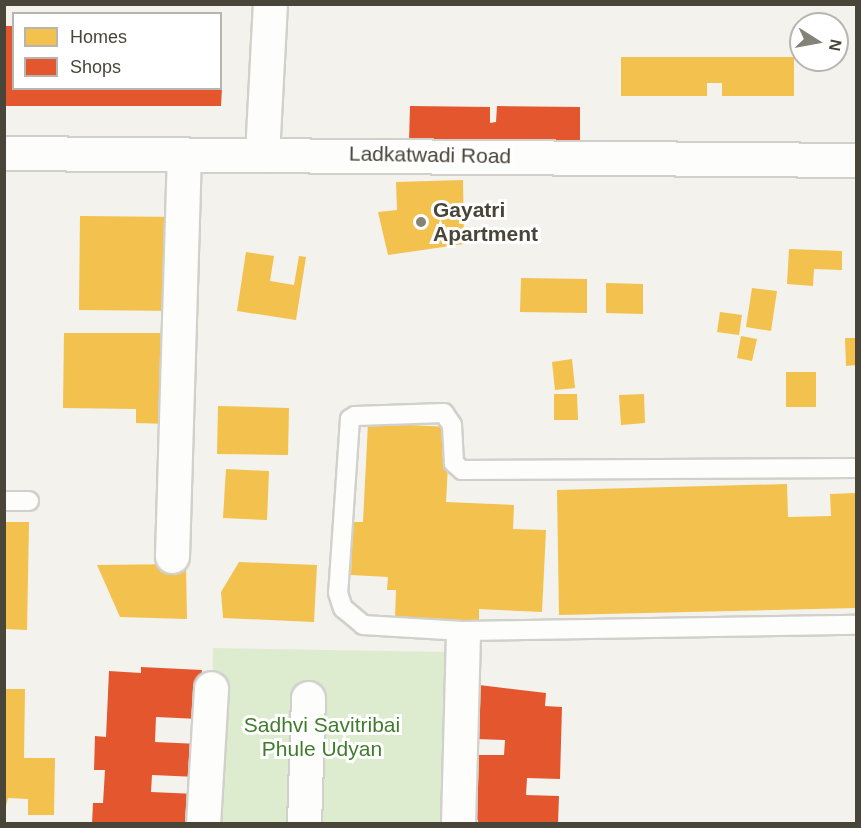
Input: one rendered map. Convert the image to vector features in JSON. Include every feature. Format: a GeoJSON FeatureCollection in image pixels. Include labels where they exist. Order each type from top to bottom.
{"type":"FeatureCollection","features":[{"type":"Feature","properties":{"kind":"street"},"geometry":{"type":"LineString","coordinates":[[262,155],[270,4]]}},
{"type":"Feature","properties":{"kind":"street","name":"Ladkatwadi Road"},"geometry":{"type":"LineString","coordinates":[[4,153],[184,157],[262,155],[856,160]]}},
{"type":"Feature","properties":{"kind":"street"},"geometry":{"type":"LineString","coordinates":[[172,556],[184,157]]}},
{"type":"Feature","properties":{"kind":"street"},"geometry":{"type":"LineString","coordinates":[[458,824],[463,635]]}},
{"type":"Feature","properties":{"kind":"street"},"geometry":{"type":"LineString","coordinates":[[203,824],[211,688]]}},
{"type":"Feature","properties":{"kind":"street"},"geometry":{"type":"LineString","coordinates":[[304,824],[308,698]]}},
{"type":"Feature","properties":{"kind":"lane"},"geometry":{"type":"LineString","coordinates":[[856,468],[462,470],[454,463],[452,425],[444,413],[353,417],[338,593],[343,608],[363,625],[463,635],[856,625]]}},
{"type":"Feature","properties":{"kind":"lane"},"geometry":{"type":"LineString","coordinates":[[4,501],[29,501]]}},
{"type":"Feature","properties":{"kind":"green space","name":"Sadhvi Savitribai Phule Udyan"},"geometry":{"type":"Polygon","coordinates":[[[213,648],[446,652],[444,823],[210,824],[213,648]]]}},
{"type":"Feature","properties":{"kind":"building: Homes"},"geometry":{"type":"Polygon","coordinates":[[[621,57],[789,57],[789,72],[794,72],[794,96],[722,96],[722,83],[707,83],[707,96],[621,96],[621,57]]]}},
{"type":"Feature","properties":{"kind":"building: Homes","name":"Gayatri Apartment"},"geometry":{"type":"Polygon","coordinates":[[[463,180],[464,244],[388,255],[378,212],[397,210],[396,182],[463,180]]]}},
{"type":"Feature","properties":{"kind":"building: Homes"},"geometry":{"type":"Polygon","coordinates":[[[80,216],[180,217],[179,311],[79,310],[80,216]]]}},
{"type":"Feature","properties":{"kind":"building: Homes"},"geometry":{"type":"Polygon","coordinates":[[[789,249],[842,251],[842,270],[814,269],[813,286],[787,284],[789,249]]]}},
{"type":"Feature","properties":{"kind":"building: Homes"},"geometry":{"type":"Polygon","coordinates":[[[246,252],[274,256],[270,281],[294,285],[299,256],[306,257],[296,320],[237,311],[246,252]]]}},
{"type":"Feature","properties":{"kind":"building: Homes"},"geometry":{"type":"Polygon","coordinates":[[[521,278],[587,279],[587,313],[520,312],[521,278]]]}},
{"type":"Feature","properties":{"kind":"building: Homes"},"geometry":{"type":"Polygon","coordinates":[[[606,283],[643,284],[643,314],[606,313],[606,283]]]}},
{"type":"Feature","properties":{"kind":"building: Homes"},"geometry":{"type":"Polygon","coordinates":[[[752,288],[777,291],[771,331],[746,327],[752,288]]]}},
{"type":"Feature","properties":{"kind":"building: Homes"},"geometry":{"type":"Polygon","coordinates":[[[720,312],[742,315],[739,335],[717,332],[720,312]]]}},
{"type":"Feature","properties":{"kind":"building: Homes"},"geometry":{"type":"Polygon","coordinates":[[[64,333],[162,333],[169,424],[136,423],[136,409],[63,408],[64,333]]]}},
{"type":"Feature","properties":{"kind":"building: Homes"},"geometry":{"type":"Polygon","coordinates":[[[741,336],[757,339],[752,361],[737,358],[741,336]]]}},
{"type":"Feature","properties":{"kind":"building: Homes"},"geometry":{"type":"Polygon","coordinates":[[[845,338],[856,338],[856,365],[846,366],[845,338]]]}},
{"type":"Feature","properties":{"kind":"building: Homes"},"geometry":{"type":"Polygon","coordinates":[[[572,359],[575,388],[555,390],[552,362],[572,359]]]}},
{"type":"Feature","properties":{"kind":"building: Homes"},"geometry":{"type":"Polygon","coordinates":[[[786,372],[816,372],[816,407],[786,407],[786,372]]]}},
{"type":"Feature","properties":{"kind":"building: Homes"},"geometry":{"type":"Polygon","coordinates":[[[554,394],[577,394],[578,420],[554,420],[554,394]]]}},
{"type":"Feature","properties":{"kind":"building: Homes"},"geometry":{"type":"Polygon","coordinates":[[[644,394],[645,423],[621,425],[619,395],[644,394]]]}},
{"type":"Feature","properties":{"kind":"building: Homes"},"geometry":{"type":"Polygon","coordinates":[[[218,406],[289,408],[288,455],[217,454],[218,406]]]}},
{"type":"Feature","properties":{"kind":"building: Homes"},"geometry":{"type":"Polygon","coordinates":[[[368,423],[450,427],[446,502],[514,505],[513,529],[546,530],[542,612],[479,609],[479,623],[395,619],[396,590],[387,590],[388,577],[351,575],[353,522],[363,522],[368,423]]]}},
{"type":"Feature","properties":{"kind":"building: Homes"},"geometry":{"type":"Polygon","coordinates":[[[226,469],[269,471],[267,520],[223,518],[226,469]]]}},
{"type":"Feature","properties":{"kind":"building: Homes"},"geometry":{"type":"Polygon","coordinates":[[[787,484],[788,517],[831,516],[830,494],[856,493],[856,608],[559,615],[557,490],[787,484]]]}},
{"type":"Feature","properties":{"kind":"building: Homes"},"geometry":{"type":"Polygon","coordinates":[[[4,522],[29,522],[27,630],[4,629],[4,522]]]}},
{"type":"Feature","properties":{"kind":"building: Homes"},"geometry":{"type":"Polygon","coordinates":[[[239,562],[317,565],[314,622],[223,618],[221,592],[239,562]]]}},
{"type":"Feature","properties":{"kind":"building: Homes"},"geometry":{"type":"Polygon","coordinates":[[[186,564],[187,619],[120,617],[97,565],[186,564]]]}},
{"type":"Feature","properties":{"kind":"building: Homes"},"geometry":{"type":"Polygon","coordinates":[[[4,689],[25,689],[24,758],[55,758],[54,815],[28,815],[28,799],[8,798],[4,814],[4,689]]]}},
{"type":"Feature","properties":{"kind":"building: Shops"},"geometry":{"type":"Polygon","coordinates":[[[5,26],[12,26],[12,90],[222,90],[221,106],[4,106],[5,26]]]}},
{"type":"Feature","properties":{"kind":"building: Shops"},"geometry":{"type":"Polygon","coordinates":[[[410,106],[490,107],[490,123],[496,122],[497,106],[580,107],[580,146],[409,143],[410,106]]]}},
{"type":"Feature","properties":{"kind":"building: Shops"},"geometry":{"type":"Polygon","coordinates":[[[141,667],[202,670],[199,719],[156,717],[155,742],[199,744],[197,777],[152,775],[151,792],[196,794],[195,824],[92,824],[93,803],[103,803],[105,770],[94,770],[95,736],[106,737],[109,671],[141,673],[141,667]]]}},
{"type":"Feature","properties":{"kind":"building: Shops"},"geometry":{"type":"Polygon","coordinates":[[[479,685],[546,693],[545,706],[562,707],[560,779],[527,778],[526,795],[559,796],[558,824],[479,824],[471,800],[476,755],[504,755],[505,740],[476,739],[479,685]]]}},
{"type":"Feature","properties":{"kind":"place","name":"Gayatri Apartment"},"geometry":{"type":"Point","coordinates":[421,222]}}]}
